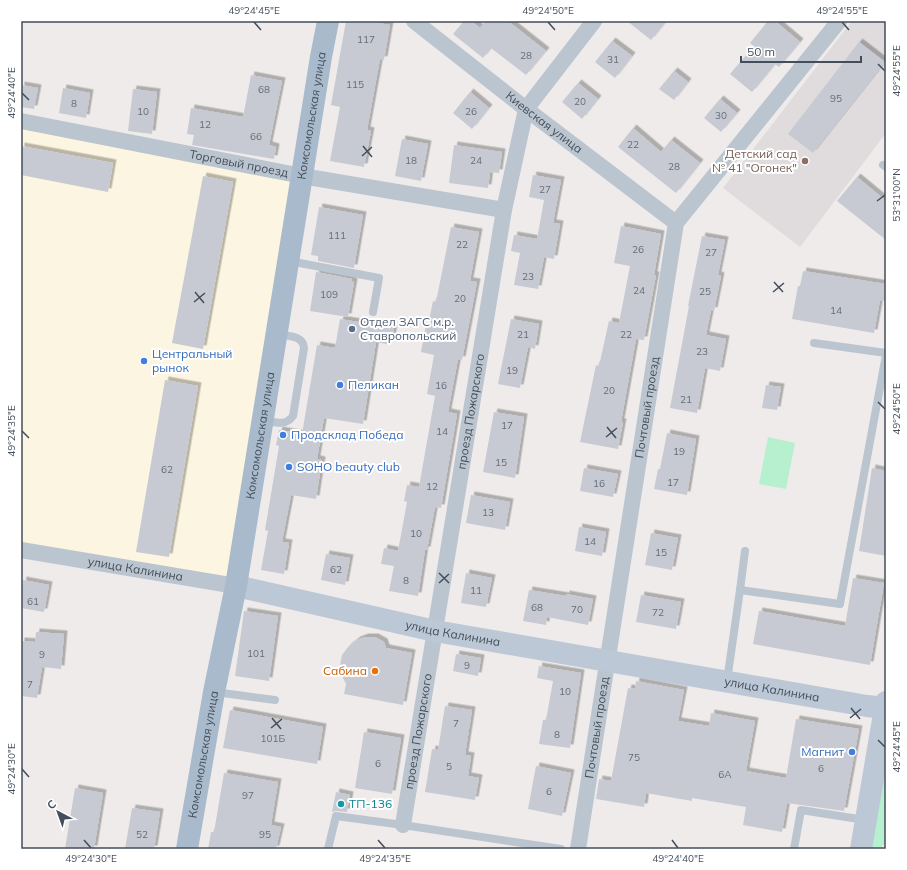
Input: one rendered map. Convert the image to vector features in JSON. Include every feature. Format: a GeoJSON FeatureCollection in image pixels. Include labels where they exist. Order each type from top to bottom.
{"type":"FeatureCollection","features":[{"type":"Feature","properties":{"kind":"main road","name":"Комсомольская улица"},"geometry":{"type":"LineString","coordinates":[[188,849],[214,692],[236,586],[328,21]]}},
{"type":"Feature","properties":{"kind":"street","name":"Киевская улица"},"geometry":{"type":"LineString","coordinates":[[414,21],[526,109],[676,223]]}},
{"type":"Feature","properties":{"kind":"street","name":"проезд Пожарского"},"geometry":{"type":"LineString","coordinates":[[403,825],[504,210],[526,109],[594,21]]}},
{"type":"Feature","properties":{"kind":"street"},"geometry":{"type":"LineString","coordinates":[[676,223],[838,21]]}},
{"type":"Feature","properties":{"kind":"street","name":"Торговый проезд"},"geometry":{"type":"LineString","coordinates":[[21,121],[302,176],[504,210]]}},
{"type":"Feature","properties":{"kind":"street","name":"Почтовый проезд"},"geometry":{"type":"LineString","coordinates":[[578,849],[676,223]]}},
{"type":"Feature","properties":{"kind":"street","name":"улица Калинина"},"geometry":{"type":"LineString","coordinates":[[21,550],[236,586],[435,631],[608,660],[726,682],[886,706]]}},
{"type":"Feature","properties":{"kind":"street"},"geometry":{"type":"LineString","coordinates":[[861,849],[886,706]]}},
{"type":"Feature","properties":{"kind":"lane"},"geometry":{"type":"LineString","coordinates":[[288,261],[379,278],[373,312]]}},
{"type":"Feature","properties":{"kind":"lane"},"geometry":{"type":"LineString","coordinates":[[263,420],[284,424],[291,419],[293,416],[302,363],[304,348],[302,341],[299,338],[277,334]]}},
{"type":"Feature","properties":{"kind":"lane"},"geometry":{"type":"LineString","coordinates":[[740,590],[840,604],[886,354],[814,343]]}},
{"type":"Feature","properties":{"kind":"lane"},"geometry":{"type":"LineString","coordinates":[[726,682],[745,551]]}},
{"type":"Feature","properties":{"kind":"lane"},"geometry":{"type":"LineString","coordinates":[[214,692],[275,700]]}},
{"type":"Feature","properties":{"kind":"lane"},"geometry":{"type":"LineString","coordinates":[[794,849],[801,810],[866,820]]}},
{"type":"Feature","properties":{"kind":"lane"},"geometry":{"type":"LineString","coordinates":[[328,849],[336,816],[561,849]]}},
{"type":"Feature","properties":{"kind":"shaded area","name":"Детский сад № 41 \"Огонек\""},"geometry":{"type":"Polygon","coordinates":[[[852,21],[886,21],[886,133],[800,247],[723,188],[852,21]]]}},
{"type":"Feature","properties":{"kind":"shaded area","name":"Центральный рынок"},"geometry":{"type":"Polygon","coordinates":[[[21,126],[297,177],[232,580],[21,544],[21,126]]]}},
{"type":"Feature","properties":{"kind":"green space"},"geometry":{"type":"Polygon","coordinates":[[[768,437],[795,443],[786,489],[759,484],[768,437]]]}},
{"type":"Feature","properties":{"kind":"green space"},"geometry":{"type":"Polygon","coordinates":[[[886,752],[886,843],[881,849],[870,849],[886,752]]]}},
{"type":"Feature","properties":{"kind":"building"},"geometry":{"type":"Polygon","coordinates":[[[346,21],[366,21],[390,25],[384,60],[380,59],[367,130],[371,131],[364,167],[330,161],[340,107],[331,105],[346,21]]]}},
{"type":"Feature","properties":{"kind":"building"},"geometry":{"type":"Polygon","coordinates":[[[464,21],[471,21],[480,28],[486,21],[508,21],[546,51],[526,75],[491,48],[483,58],[453,34],[464,21]]]}},
{"type":"Feature","properties":{"kind":"building"},"geometry":{"type":"Polygon","coordinates":[[[627,21],[666,21],[651,40],[627,21]]]}},
{"type":"Feature","properties":{"kind":"building"},"geometry":{"type":"Polygon","coordinates":[[[768,21],[775,21],[800,42],[779,67],[775,64],[752,92],[730,74],[754,46],[750,43],[768,21]]]}},
{"type":"Feature","properties":{"kind":"building"},"geometry":{"type":"Polygon","coordinates":[[[612,41],[632,56],[615,78],[595,62],[612,41]]]}},
{"type":"Feature","properties":{"kind":"building"},"geometry":{"type":"Polygon","coordinates":[[[859,42],[885,62],[813,153],[788,134],[859,42]]]}},
{"type":"Feature","properties":{"kind":"building"},"geometry":{"type":"Polygon","coordinates":[[[674,71],[688,82],[674,100],[659,89],[674,71]]]}},
{"type":"Feature","properties":{"kind":"building"},"geometry":{"type":"Polygon","coordinates":[[[251,75],[282,81],[269,145],[276,147],[274,159],[192,145],[194,135],[187,134],[191,108],[243,117],[251,75]]]}},
{"type":"Feature","properties":{"kind":"building"},"geometry":{"type":"Polygon","coordinates":[[[578,83],[598,99],[582,119],[562,102],[578,83]]]}},
{"type":"Feature","properties":{"kind":"building"},"geometry":{"type":"Polygon","coordinates":[[[21,85],[38,88],[34,109],[21,107],[21,85]]]}},
{"type":"Feature","properties":{"kind":"building"},"geometry":{"type":"Polygon","coordinates":[[[63,88],[90,93],[86,118],[59,113],[63,88]]]}},
{"type":"Feature","properties":{"kind":"building"},"geometry":{"type":"Polygon","coordinates":[[[133,89],[157,92],[152,134],[128,131],[133,89]]]}},
{"type":"Feature","properties":{"kind":"building"},"geometry":{"type":"Polygon","coordinates":[[[470,92],[489,108],[472,129],[453,113],[470,92]]]}},
{"type":"Feature","properties":{"kind":"building"},"geometry":{"type":"Polygon","coordinates":[[[720,99],[737,113],[721,132],[704,118],[720,99]]]}},
{"type":"Feature","properties":{"kind":"building"},"geometry":{"type":"Polygon","coordinates":[[[633,128],[661,152],[671,140],[700,163],[676,193],[618,147],[633,128]]]}},
{"type":"Feature","properties":{"kind":"building"},"geometry":{"type":"Polygon","coordinates":[[[402,139],[428,144],[421,181],[395,176],[402,139]]]}},
{"type":"Feature","properties":{"kind":"building"},"geometry":{"type":"Polygon","coordinates":[[[454,145],[502,152],[499,173],[490,172],[488,188],[449,183],[454,145]]]}},
{"type":"Feature","properties":{"kind":"building"},"geometry":{"type":"Polygon","coordinates":[[[21,146],[113,163],[108,192],[21,175],[21,146]]]}},
{"type":"Feature","properties":{"kind":"building"},"geometry":{"type":"Polygon","coordinates":[[[533,175],[561,180],[553,223],[560,224],[554,259],[544,257],[538,289],[514,285],[520,253],[511,251],[514,235],[537,239],[544,200],[529,197],[533,175]]]}},
{"type":"Feature","properties":{"kind":"building"},"geometry":{"type":"Polygon","coordinates":[[[203,176],[233,182],[203,349],[172,343],[203,176]]]}},
{"type":"Feature","properties":{"kind":"building"},"geometry":{"type":"Polygon","coordinates":[[[857,177],[886,201],[886,240],[837,201],[857,177]]]}},
{"type":"Feature","properties":{"kind":"building"},"geometry":{"type":"Polygon","coordinates":[[[319,207],[363,215],[354,268],[318,261],[318,256],[311,255],[319,207]]]}},
{"type":"Feature","properties":{"kind":"building"},"geometry":{"type":"Polygon","coordinates":[[[621,226],[661,234],[654,275],[656,275],[644,340],[636,339],[621,422],[623,422],[618,449],[580,442],[596,365],[599,366],[609,321],[619,323],[630,266],[614,263],[621,226]]]}},
{"type":"Feature","properties":{"kind":"building"},"geometry":{"type":"Polygon","coordinates":[[[451,227],[479,232],[470,281],[477,282],[462,360],[458,359],[448,412],[457,414],[441,508],[435,507],[427,550],[425,550],[418,596],[389,591],[394,566],[381,564],[384,548],[398,551],[407,502],[404,501],[407,485],[419,487],[435,396],[427,394],[434,355],[421,352],[426,325],[428,326],[433,301],[436,302],[451,227]]]}},
{"type":"Feature","properties":{"kind":"building"},"geometry":{"type":"Polygon","coordinates":[[[702,236],[725,240],[718,275],[721,276],[714,311],[711,310],[706,335],[726,339],[720,371],[705,368],[697,413],[670,408],[702,236]]]}},
{"type":"Feature","properties":{"kind":"building"},"geometry":{"type":"Polygon","coordinates":[[[803,271],[886,284],[886,301],[880,300],[874,333],[792,319],[798,286],[800,286],[803,271]]]}},
{"type":"Feature","properties":{"kind":"building"},"geometry":{"type":"Polygon","coordinates":[[[316,272],[352,279],[354,282],[348,317],[310,311],[316,272]]]}},
{"type":"Feature","properties":{"kind":"building"},"geometry":{"type":"Polygon","coordinates":[[[340,319],[394,328],[391,345],[376,342],[363,424],[324,418],[317,459],[322,460],[316,499],[291,495],[282,542],[289,543],[284,574],[261,570],[268,531],[265,530],[279,446],[276,445],[279,430],[302,434],[317,345],[335,348],[340,319]]]}},
{"type":"Feature","properties":{"kind":"building"},"geometry":{"type":"Polygon","coordinates":[[[511,319],[539,324],[535,349],[528,347],[520,388],[498,384],[511,319]]]}},
{"type":"Feature","properties":{"kind":"building"},"geometry":{"type":"Polygon","coordinates":[[[165,380],[198,386],[169,557],[136,552],[165,380]]]}},
{"type":"Feature","properties":{"kind":"building"},"geometry":{"type":"Polygon","coordinates":[[[766,385],[781,387],[777,410],[762,408],[766,385]]]}},
{"type":"Feature","properties":{"kind":"building"},"geometry":{"type":"Polygon","coordinates":[[[494,412],[524,417],[515,478],[483,472],[494,412]]]}},
{"type":"Feature","properties":{"kind":"building"},"geometry":{"type":"Polygon","coordinates":[[[667,433],[696,439],[687,495],[654,489],[658,469],[660,469],[667,433]]]}},
{"type":"Feature","properties":{"kind":"building"},"geometry":{"type":"Polygon","coordinates":[[[584,468],[618,474],[613,497],[580,491],[584,468]]]}},
{"type":"Feature","properties":{"kind":"building"},"geometry":{"type":"Polygon","coordinates":[[[872,468],[886,471],[886,556],[859,551],[872,468]]]}},
{"type":"Feature","properties":{"kind":"building"},"geometry":{"type":"Polygon","coordinates":[[[471,495],[510,502],[505,530],[466,523],[471,495]]]}},
{"type":"Feature","properties":{"kind":"building"},"geometry":{"type":"Polygon","coordinates":[[[579,527],[606,532],[602,556],[575,551],[579,527]]]}},
{"type":"Feature","properties":{"kind":"building"},"geometry":{"type":"Polygon","coordinates":[[[651,533],[678,538],[672,570],[645,565],[651,533]]]}},
{"type":"Feature","properties":{"kind":"building"},"geometry":{"type":"Polygon","coordinates":[[[326,554],[350,558],[345,585],[321,580],[326,554]]]}},
{"type":"Feature","properties":{"kind":"building"},"geometry":{"type":"Polygon","coordinates":[[[466,573],[492,578],[486,607],[461,603],[466,573]]]}},
{"type":"Feature","properties":{"kind":"building"},"geometry":{"type":"Polygon","coordinates":[[[853,578],[884,583],[870,665],[753,644],[759,611],[845,626],[853,578]]]}},
{"type":"Feature","properties":{"kind":"building"},"geometry":{"type":"Polygon","coordinates":[[[23,580],[49,585],[44,612],[21,608],[23,580]]]}},
{"type":"Feature","properties":{"kind":"building"},"geometry":{"type":"Polygon","coordinates":[[[529,590],[593,599],[588,625],[547,617],[546,625],[523,621],[529,590]]]}},
{"type":"Feature","properties":{"kind":"building"},"geometry":{"type":"Polygon","coordinates":[[[641,595],[681,602],[676,629],[636,622],[641,595]]]}},
{"type":"Feature","properties":{"kind":"building"},"geometry":{"type":"Polygon","coordinates":[[[244,611],[278,616],[269,681],[235,676],[244,611]]]}},
{"type":"Feature","properties":{"kind":"building"},"geometry":{"type":"Polygon","coordinates":[[[36,632],[64,634],[61,669],[42,667],[37,698],[21,696],[21,641],[35,642],[36,632]]]}},
{"type":"Feature","properties":{"kind":"building"},"geometry":{"type":"Polygon","coordinates":[[[365,637],[375,637],[384,642],[386,648],[412,653],[403,705],[344,694],[346,684],[342,676],[340,665],[342,655],[348,647],[357,640],[365,637]]]}},
{"type":"Feature","properties":{"kind":"building"},"geometry":{"type":"Polygon","coordinates":[[[456,654],[481,658],[478,676],[453,671],[456,654]]]}},
{"type":"Feature","properties":{"kind":"building"},"geometry":{"type":"Polygon","coordinates":[[[539,666],[581,673],[570,748],[539,744],[543,720],[546,720],[553,681],[537,678],[539,666]]]}},
{"type":"Feature","properties":{"kind":"building"},"geometry":{"type":"Polygon","coordinates":[[[636,681],[684,690],[678,721],[709,726],[711,713],[755,721],[746,771],[786,778],[796,719],[859,729],[844,811],[787,803],[782,832],[743,825],[746,807],[692,798],[692,801],[646,793],[644,807],[596,799],[599,779],[611,781],[628,688],[635,689],[636,681]]]}},
{"type":"Feature","properties":{"kind":"building"},"geometry":{"type":"Polygon","coordinates":[[[445,706],[472,710],[465,755],[471,756],[468,776],[479,778],[475,800],[425,792],[432,749],[438,750],[445,706]]]}},
{"type":"Feature","properties":{"kind":"building"},"geometry":{"type":"Polygon","coordinates":[[[230,710],[323,727],[317,764],[223,748],[230,710]]]}},
{"type":"Feature","properties":{"kind":"building"},"geometry":{"type":"Polygon","coordinates":[[[364,732],[401,738],[392,794],[355,788],[364,732]]]}},
{"type":"Feature","properties":{"kind":"building"},"geometry":{"type":"Polygon","coordinates":[[[536,766],[571,773],[562,816],[528,809],[536,766]]]}},
{"type":"Feature","properties":{"kind":"building"},"geometry":{"type":"Polygon","coordinates":[[[224,773],[278,782],[271,825],[281,827],[276,849],[208,849],[211,832],[214,832],[224,773]]]}},
{"type":"Feature","properties":{"kind":"building"},"geometry":{"type":"Polygon","coordinates":[[[75,788],[103,793],[94,849],[65,849],[75,788]]]}},
{"type":"Feature","properties":{"kind":"building","name":"ТП-136"},"geometry":{"type":"Polygon","coordinates":[[[336,792],[350,795],[347,812],[332,812],[336,792]]]}},
{"type":"Feature","properties":{"kind":"building"},"geometry":{"type":"Polygon","coordinates":[[[132,808],[160,812],[154,849],[125,849],[132,808]]]}},
{"type":"Feature","properties":{"kind":"place","name":"Детский сад № 41 \"Огонек\""},"geometry":{"type":"Point","coordinates":[805,161]}},
{"type":"Feature","properties":{"kind":"place","name":"Отдел ЗАГС м.р. Ставропольский"},"geometry":{"type":"Point","coordinates":[352,329]}},
{"type":"Feature","properties":{"kind":"place","name":"Центральный рынок"},"geometry":{"type":"Point","coordinates":[144,361]}},
{"type":"Feature","properties":{"kind":"place","name":"Пеликан"},"geometry":{"type":"Point","coordinates":[340,385]}},
{"type":"Feature","properties":{"kind":"place","name":"Продсклад Победа"},"geometry":{"type":"Point","coordinates":[283,435]}},
{"type":"Feature","properties":{"kind":"place","name":"SOHO beauty club"},"geometry":{"type":"Point","coordinates":[289,467]}},
{"type":"Feature","properties":{"kind":"place","name":"Сабина"},"geometry":{"type":"Point","coordinates":[375,671]}},
{"type":"Feature","properties":{"kind":"place","name":"Магнит"},"geometry":{"type":"Point","coordinates":[852,752]}},
{"type":"Feature","properties":{"kind":"place","name":"ТП-136"},"geometry":{"type":"Point","coordinates":[341,804]}}]}
